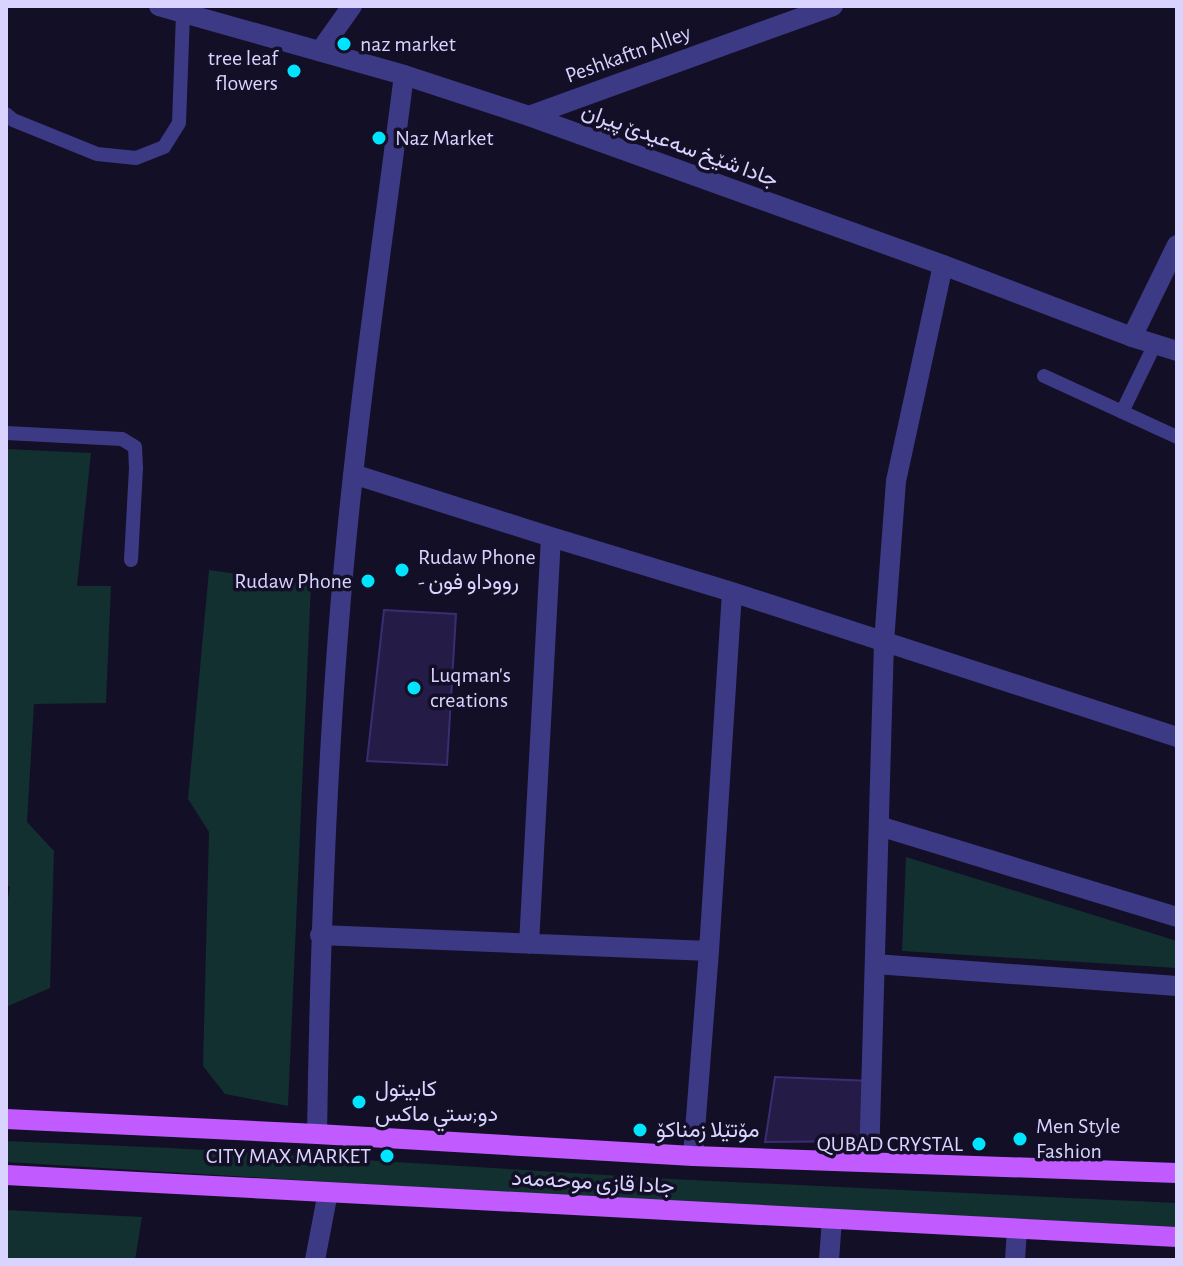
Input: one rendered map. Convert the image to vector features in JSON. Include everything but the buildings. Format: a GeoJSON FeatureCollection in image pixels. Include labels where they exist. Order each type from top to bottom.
{"type":"FeatureCollection","features":[{"type":"Feature","properties":{"kind":"main road","name":"جادا قازی موحەمەد"},"geometry":{"type":"LineString","coordinates":[[6,1119],[693,1156],[1177,1173]]}},
{"type":"Feature","properties":{"kind":"main road","name":"جادا قازی موحەمەد"},"geometry":{"type":"LineString","coordinates":[[6,1175],[1177,1237]]}},
{"type":"Feature","properties":{"kind":"street","name":"جادا شێخ سەعیدێ پیران"},"geometry":{"type":"LineString","coordinates":[[159,6],[183,10],[404,75],[529,116],[1177,351]]}},
{"type":"Feature","properties":{"kind":"street"},"geometry":{"type":"LineString","coordinates":[[320,51],[352,6]]}},
{"type":"Feature","properties":{"kind":"street","name":"Peshkaftn Alley"},"geometry":{"type":"LineString","coordinates":[[529,116],[818,8]]}},
{"type":"Feature","properties":{"kind":"street"},"geometry":{"type":"LineString","coordinates":[[317,1134],[320,935],[339,620],[353,474],[404,75]]}},
{"type":"Feature","properties":{"kind":"street"},"geometry":{"type":"LineString","coordinates":[[1132,337],[1177,245]]}},
{"type":"Feature","properties":{"kind":"street"},"geometry":{"type":"LineString","coordinates":[[869,1162],[884,642],[896,481],[943,265]]}},
{"type":"Feature","properties":{"kind":"street"},"geometry":{"type":"LineString","coordinates":[[353,474],[732,592],[1177,737]]}},
{"type":"Feature","properties":{"kind":"street"},"geometry":{"type":"LineString","coordinates":[[529,944],[551,537]]}},
{"type":"Feature","properties":{"kind":"street"},"geometry":{"type":"LineString","coordinates":[[693,1156],[732,592]]}},
{"type":"Feature","properties":{"kind":"street"},"geometry":{"type":"LineString","coordinates":[[879,826],[1177,917]]}},
{"type":"Feature","properties":{"kind":"street"},"geometry":{"type":"LineString","coordinates":[[320,935],[709,951]]}},
{"type":"Feature","properties":{"kind":"street"},"geometry":{"type":"LineString","coordinates":[[875,964],[1177,986]]}},
{"type":"Feature","properties":{"kind":"street"},"geometry":{"type":"LineString","coordinates":[[315,1260],[328,1192]]}},
{"type":"Feature","properties":{"kind":"street"},"geometry":{"type":"LineString","coordinates":[[829,1260],[832,1219]]}},
{"type":"Feature","properties":{"kind":"street"},"geometry":{"type":"LineString","coordinates":[[1015,1260],[1017,1229]]}},
{"type":"Feature","properties":{"kind":"lane"},"geometry":{"type":"LineString","coordinates":[[6,114],[13,120],[97,154],[136,158],[164,147],[179,123],[183,10]]}},
{"type":"Feature","properties":{"kind":"lane"},"geometry":{"type":"LineString","coordinates":[[1122,412],[1155,344]]}},
{"type":"Feature","properties":{"kind":"lane"},"geometry":{"type":"LineString","coordinates":[[1044,376],[1177,437]]}},
{"type":"Feature","properties":{"kind":"lane"},"geometry":{"type":"LineString","coordinates":[[6,433],[122,439],[135,447],[131,560]]}},
{"type":"Feature","properties":{"kind":"green space"},"geometry":{"type":"Polygon","coordinates":[[[6,449],[91,453],[77,586],[111,586],[106,703],[34,704],[27,822],[54,851],[50,988],[6,1007],[6,911],[10,886],[6,886],[6,449]]]}},
{"type":"Feature","properties":{"kind":"green space"},"geometry":{"type":"Polygon","coordinates":[[[209,570],[311,584],[288,1106],[225,1094],[203,1066],[209,832],[188,799],[209,570]]]}},
{"type":"Feature","properties":{"kind":"green space"},"geometry":{"type":"Polygon","coordinates":[[[906,857],[1177,941],[1177,968],[902,951],[906,857]]]}},
{"type":"Feature","properties":{"kind":"green space"},"geometry":{"type":"Polygon","coordinates":[[[6,1141],[171,1148],[670,1179],[1177,1203],[1177,1227],[555,1196],[6,1162],[6,1141]]]}},
{"type":"Feature","properties":{"kind":"green space"},"geometry":{"type":"Polygon","coordinates":[[[6,1210],[142,1217],[135,1260],[6,1260],[6,1210]]]}},
{"type":"Feature","properties":{"kind":"place","name":"naz market"},"geometry":{"type":"Point","coordinates":[344,44]}},
{"type":"Feature","properties":{"kind":"place","name":"tree leaf flowers"},"geometry":{"type":"Point","coordinates":[294,71]}},
{"type":"Feature","properties":{"kind":"place","name":"Naz Market"},"geometry":{"type":"Point","coordinates":[379,138]}},
{"type":"Feature","properties":{"kind":"place","name":"Rudaw Phone - رووداو فون"},"geometry":{"type":"Point","coordinates":[402,570]}},
{"type":"Feature","properties":{"kind":"place","name":"Rudaw Phone"},"geometry":{"type":"Point","coordinates":[368,581]}},
{"type":"Feature","properties":{"kind":"place","name":"Luqman's creations"},"geometry":{"type":"Point","coordinates":[414,688]}},
{"type":"Feature","properties":{"kind":"place","name":"كابيتول دو;ستي ماكس"},"geometry":{"type":"Point","coordinates":[359,1102]}},
{"type":"Feature","properties":{"kind":"place","name":"مۆتێلا زمناکۆ"},"geometry":{"type":"Point","coordinates":[640,1130]}},
{"type":"Feature","properties":{"kind":"place","name":"Men Style Fashion"},"geometry":{"type":"Point","coordinates":[1020,1139]}},
{"type":"Feature","properties":{"kind":"place","name":"QUBAD CRYSTAL"},"geometry":{"type":"Point","coordinates":[979,1144]}},
{"type":"Feature","properties":{"kind":"place","name":"CITY MAX MARKET"},"geometry":{"type":"Point","coordinates":[387,1156]}}]}
